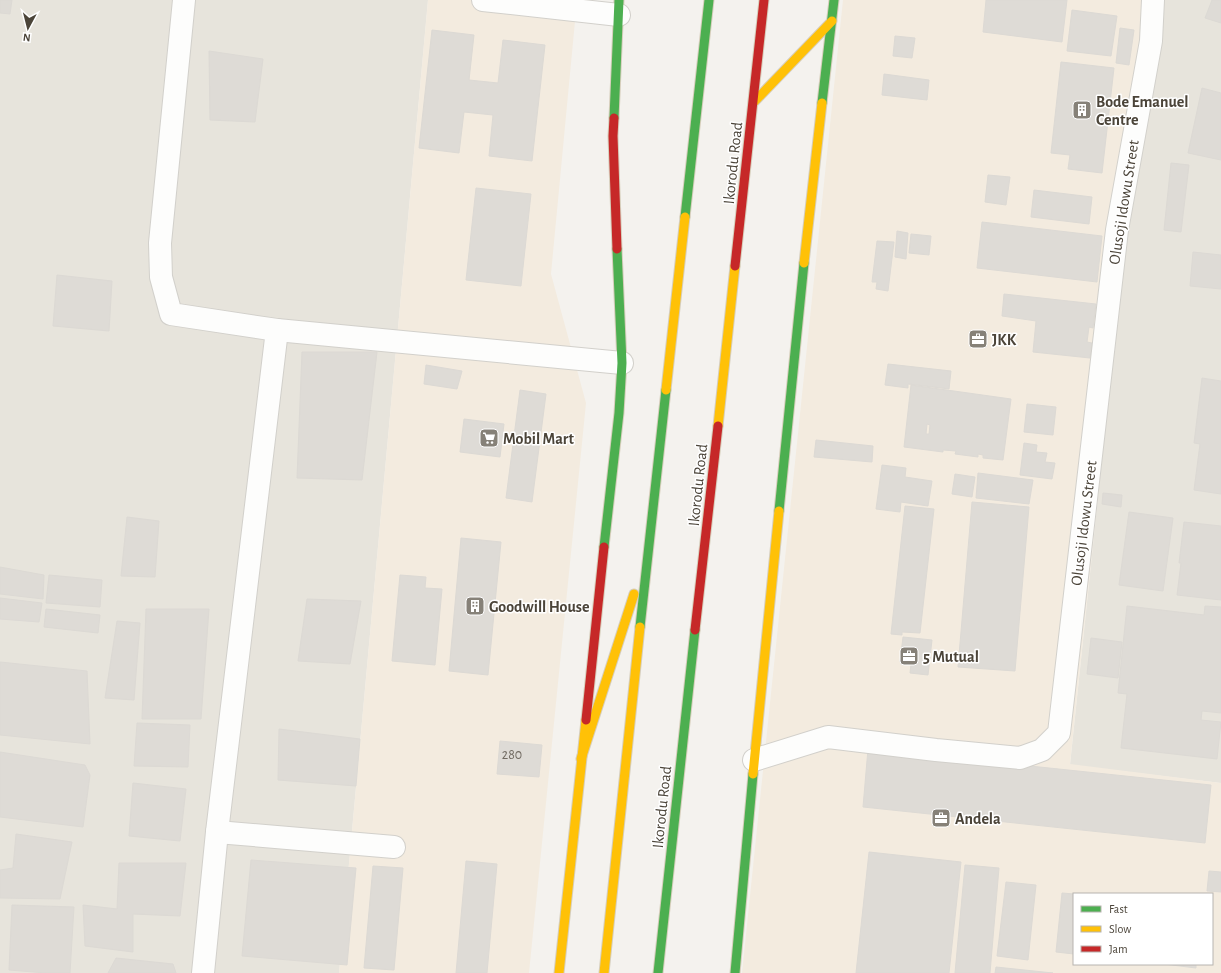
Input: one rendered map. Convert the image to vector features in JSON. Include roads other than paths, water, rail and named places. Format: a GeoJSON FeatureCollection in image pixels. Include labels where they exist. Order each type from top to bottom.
{"type":"FeatureCollection","features":[{"type":"Feature","properties":{"kind":"main road"},"geometry":{"type":"LineString","coordinates":[[604,973],[648,551],[709,0]]}},
{"type":"Feature","properties":{"kind":"main road","name":"Ikorodu Road"},"geometry":{"type":"LineString","coordinates":[[658,973],[764,0]]}},
{"type":"Feature","properties":{"kind":"main road"},"geometry":{"type":"LineString","coordinates":[[735,973],[754,760],[798,320],[834,0]]}},
{"type":"Feature","properties":{"kind":"main road"},"geometry":{"type":"LineString","coordinates":[[559,973],[619,414],[622,363],[614,136],[619,7]]}},
{"type":"Feature","properties":{"kind":"main road"},"geometry":{"type":"LineString","coordinates":[[754,102],[832,21]]}},
{"type":"Feature","properties":{"kind":"main road"},"geometry":{"type":"LineString","coordinates":[[581,759],[648,551]]}},
{"type":"Feature","properties":{"kind":"street"},"geometry":{"type":"LineString","coordinates":[[184,0],[160,243],[161,277],[172,314],[277,330],[622,363]]}},
{"type":"Feature","properties":{"kind":"street"},"geometry":{"type":"LineString","coordinates":[[483,0],[619,7]]}},
{"type":"Feature","properties":{"kind":"street","name":"Olusoji Idowu Street"},"geometry":{"type":"LineString","coordinates":[[754,760],[828,737],[1020,758],[1042,750],[1059,733],[1117,230],[1151,41],[1154,0]]}},
{"type":"Feature","properties":{"kind":"street"},"geometry":{"type":"LineString","coordinates":[[203,973],[217,832],[277,330]]}},
{"type":"Feature","properties":{"kind":"street"},"geometry":{"type":"LineString","coordinates":[[217,832],[394,847]]}},
{"type":"Feature","properties":{"kind":"place","name":"Bode Emanuel Centre"},"geometry":{"type":"Point","coordinates":[1082,110]}},
{"type":"Feature","properties":{"kind":"place","name":"JKK"},"geometry":{"type":"Point","coordinates":[978,339]}},
{"type":"Feature","properties":{"kind":"place","name":"Mobil Mart"},"geometry":{"type":"Point","coordinates":[489,438]}},
{"type":"Feature","properties":{"kind":"place","name":"Goodwill House"},"geometry":{"type":"Point","coordinates":[475,606]}},
{"type":"Feature","properties":{"kind":"place","name":"5 Mutual"},"geometry":{"type":"Point","coordinates":[909,656]}},
{"type":"Feature","properties":{"kind":"place","name":"Andela"},"geometry":{"type":"Point","coordinates":[941,818]}}]}
